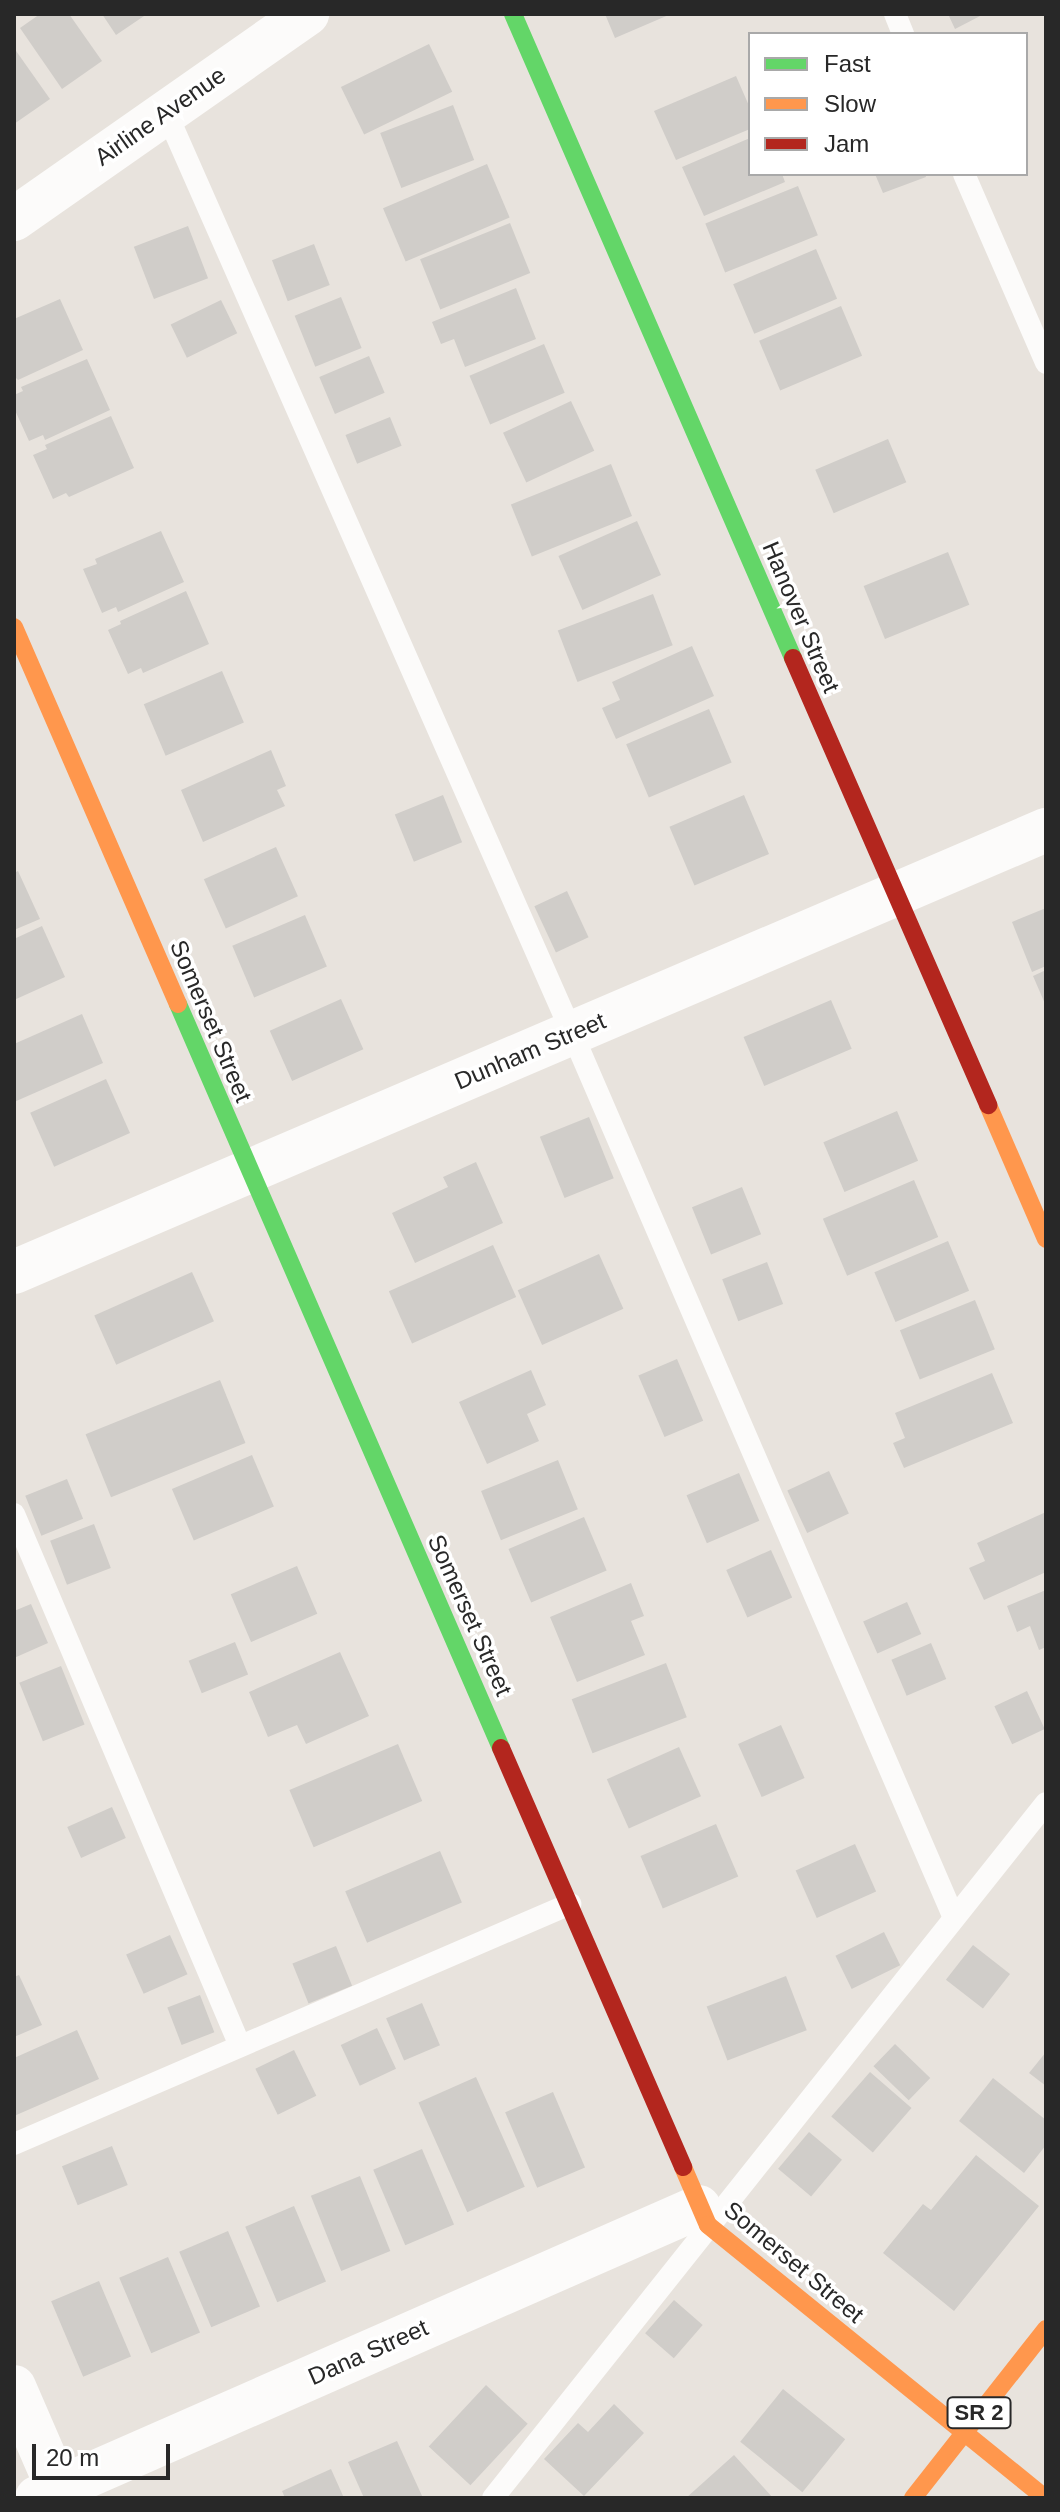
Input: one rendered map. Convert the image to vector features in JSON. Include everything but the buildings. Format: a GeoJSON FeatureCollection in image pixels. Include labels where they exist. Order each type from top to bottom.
{"type":"FeatureCollection","features":[{"type":"Feature","properties":{"kind":"street","name":"Airline Avenue"},"geometry":{"type":"LineString","coordinates":[[14,219],[307,14]]}},
{"type":"Feature","properties":{"kind":"street","name":"Hanover Street"},"geometry":{"type":"LineString","coordinates":[[513,14],[1046,1239]]}},
{"type":"Feature","properties":{"kind":"street","name":"Somerset Street"},"geometry":{"type":"LineString","coordinates":[[14,627],[703,2216],[1045,2498]]}},
{"type":"Feature","properties":{"kind":"street","name":"Dunham Street"},"geometry":{"type":"LineString","coordinates":[[14,1272],[1046,830]]}},
{"type":"Feature","properties":{"kind":"street","name":"Dana Street"},"geometry":{"type":"LineString","coordinates":[[52,2495],[703,2216]]}},
{"type":"Feature","properties":{"kind":"street","name":"SR 2"},"geometry":{"type":"LineString","coordinates":[[913,2498],[1046,2329]]}},
{"type":"Feature","properties":{"kind":"street"},"geometry":{"type":"LineString","coordinates":[[14,2387],[52,2495]]}},
{"type":"Feature","properties":{"kind":"lane"},"geometry":{"type":"LineString","coordinates":[[166,112],[572,1033],[954,1918]]}},
{"type":"Feature","properties":{"kind":"lane"},"geometry":{"type":"LineString","coordinates":[[965,176],[1046,363]]}},
{"type":"Feature","properties":{"kind":"lane"},"geometry":{"type":"LineString","coordinates":[[14,1514],[240,2046]]}},
{"type":"Feature","properties":{"kind":"lane"},"geometry":{"type":"LineString","coordinates":[[493,2498],[703,2216],[954,1918],[1046,1803]]}},
{"type":"Feature","properties":{"kind":"lane"},"geometry":{"type":"LineString","coordinates":[[14,2144],[570,1904]]}},
{"type":"Feature","properties":{"kind":"traffic: fast"},"geometry":{"type":"LineString","coordinates":[[513,14],[793,658]]}},
{"type":"Feature","properties":{"kind":"traffic: fast"},"geometry":{"type":"LineString","coordinates":[[178,1004],[501,1748]]}},
{"type":"Feature","properties":{"kind":"traffic: slow"},"geometry":{"type":"LineString","coordinates":[[14,627],[178,1004]]}},
{"type":"Feature","properties":{"kind":"traffic: slow"},"geometry":{"type":"LineString","coordinates":[[988,1105],[1046,1239]]}},
{"type":"Feature","properties":{"kind":"traffic: slow"},"geometry":{"type":"LineString","coordinates":[[683,2167],[708,2225],[1045,2498]]}},
{"type":"Feature","properties":{"kind":"traffic: slow"},"geometry":{"type":"LineString","coordinates":[[913,2498],[1046,2329]]}},
{"type":"Feature","properties":{"kind":"traffic: jam"},"geometry":{"type":"LineString","coordinates":[[793,658],[988,1105]]}},
{"type":"Feature","properties":{"kind":"traffic: jam"},"geometry":{"type":"LineString","coordinates":[[501,1748],[683,2167]]}}]}
